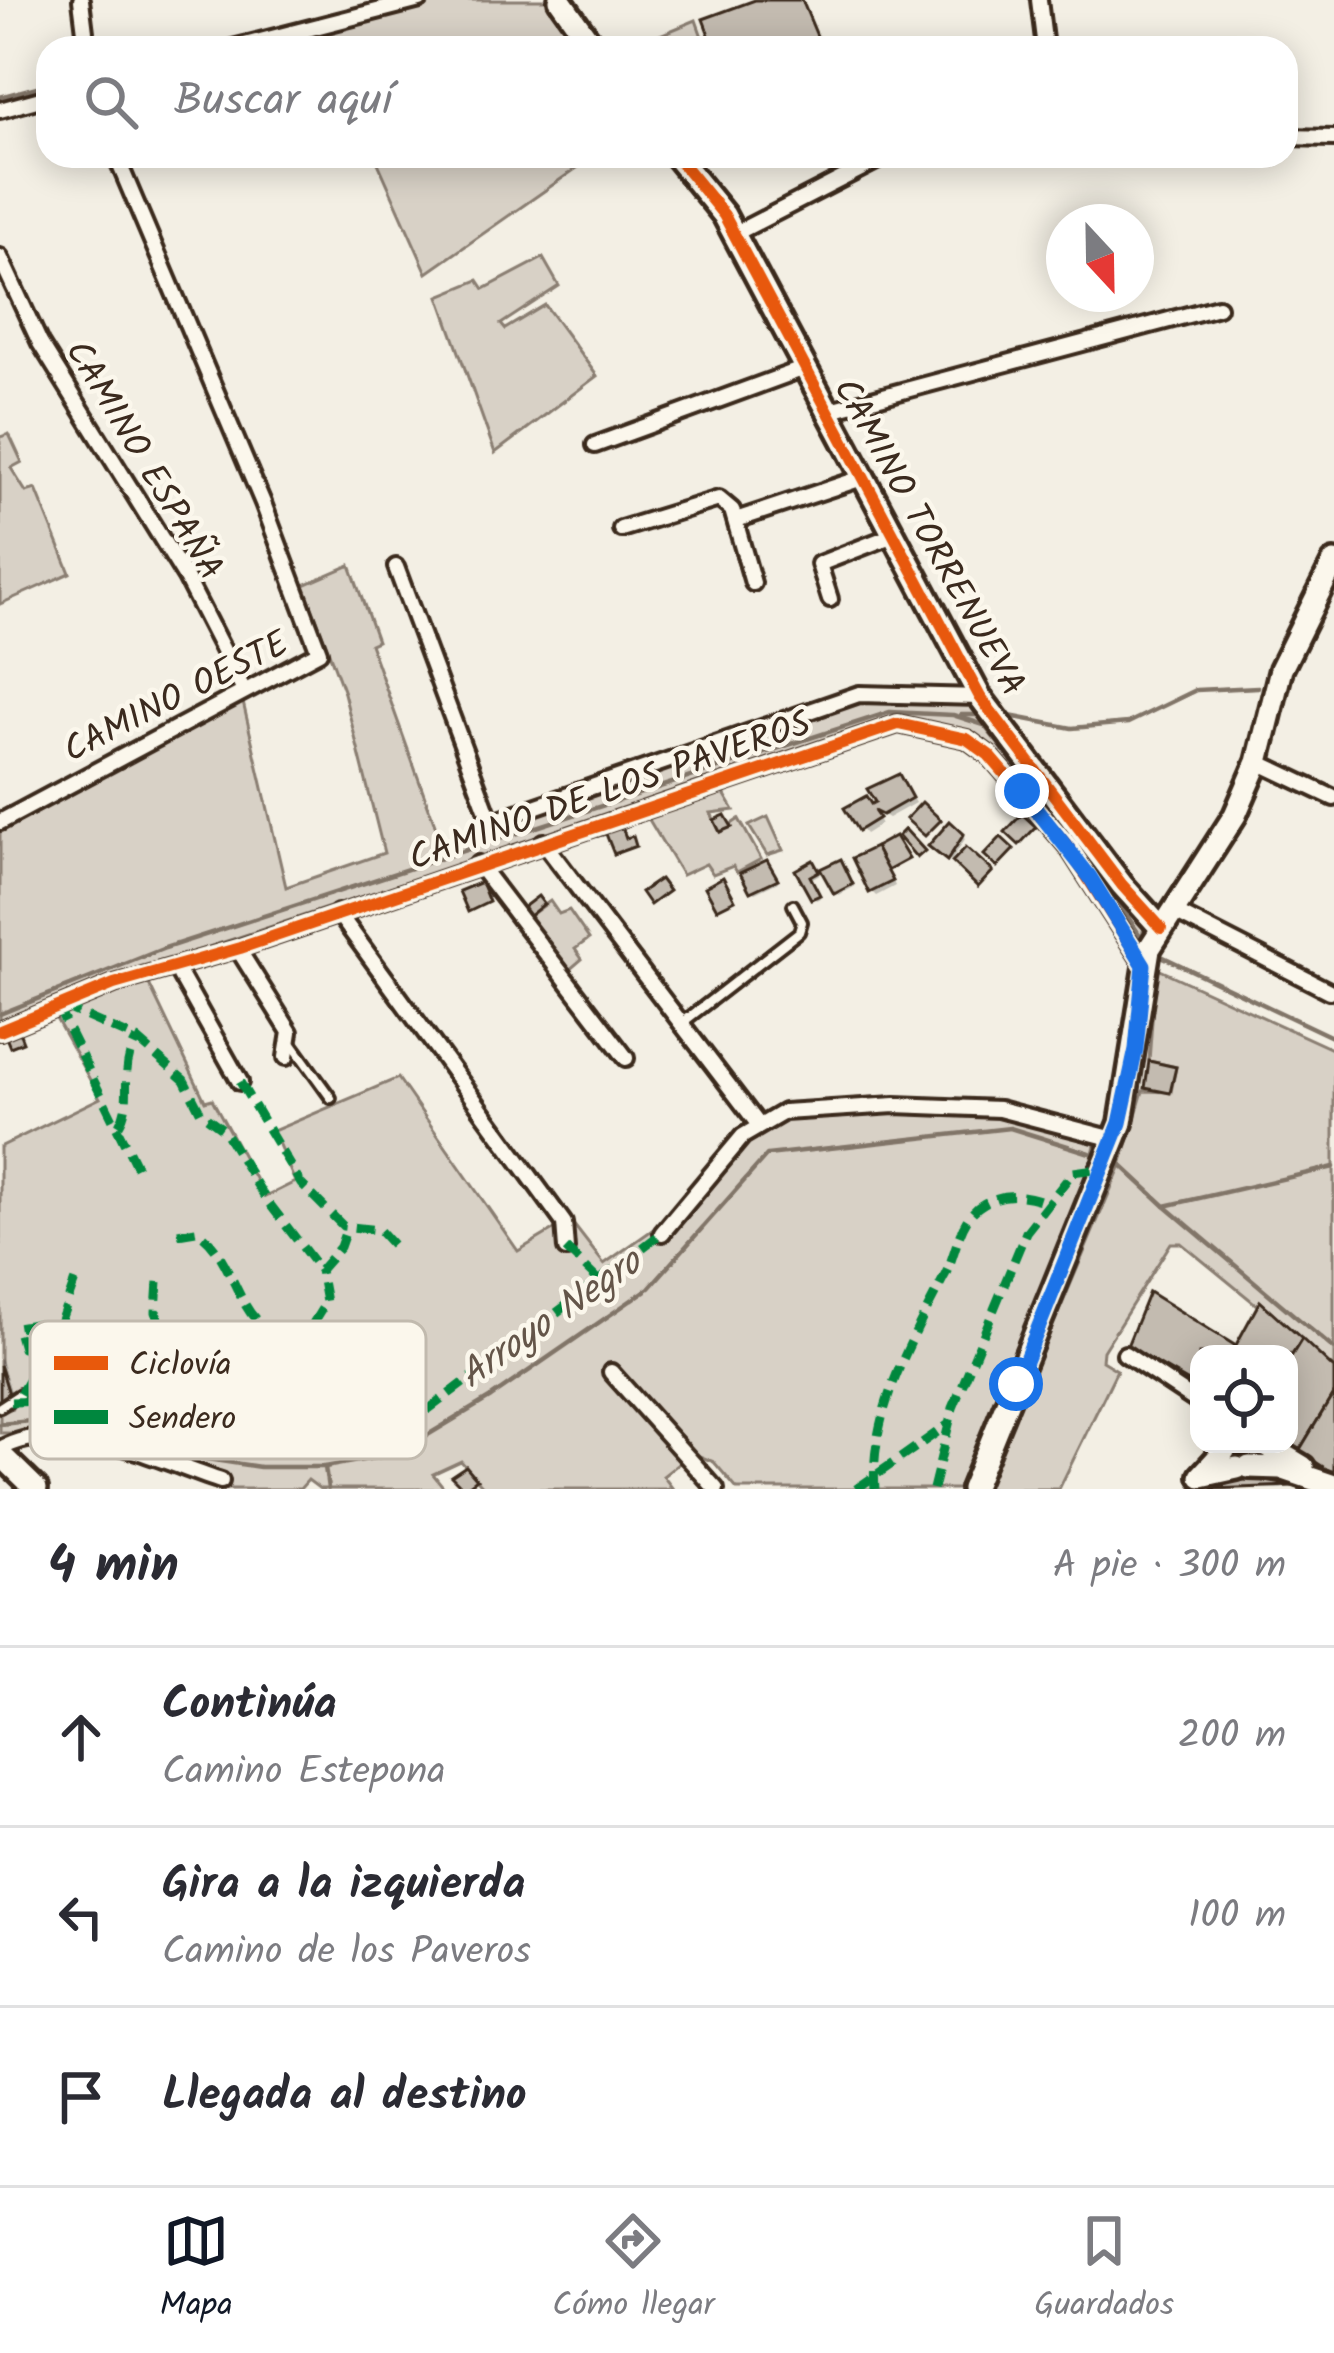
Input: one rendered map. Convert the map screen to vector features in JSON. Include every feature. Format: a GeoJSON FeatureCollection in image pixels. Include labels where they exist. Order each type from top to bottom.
{"type":"FeatureCollection","features":[{"type":"Feature","properties":{"kind":"street"},"geometry":{"type":"LineString","coordinates":[[80,0],[85,36]]}},
{"type":"Feature","properties":{"kind":"street"},"geometry":{"type":"LineString","coordinates":[[280,36],[420,0]]}},
{"type":"Feature","properties":{"kind":"street"},"geometry":{"type":"LineString","coordinates":[[560,0],[586,36]]}},
{"type":"Feature","properties":{"kind":"street"},"geometry":{"type":"LineString","coordinates":[[1039,0],[1044,36]]}},
{"type":"Feature","properties":{"kind":"street"},"geometry":{"type":"LineString","coordinates":[[0,110],[36,100]]}},
{"type":"Feature","properties":{"kind":"street"},"geometry":{"type":"LineString","coordinates":[[1298,137],[1334,138]]}},
{"type":"Feature","properties":{"kind":"street","name":"CAMINO OESTE"},"geometry":{"type":"LineString","coordinates":[[0,822],[316,657],[320,644],[121,168]]}},
{"type":"Feature","properties":{"kind":"street","name":"CAMINO TORRENUEVA"},"geometry":{"type":"LineString","coordinates":[[685,168],[734,234],[1015,763],[1156,940]]}},
{"type":"Feature","properties":{"kind":"street"},"geometry":{"type":"LineString","coordinates":[[734,234],[863,168]]}},
{"type":"Feature","properties":{"kind":"street","name":"CAMINO ESPAÑA"},"geometry":{"type":"LineString","coordinates":[[0,256],[40,343],[186,578],[244,691]]}},
{"type":"Feature","properties":{"kind":"street"},"geometry":{"type":"LineString","coordinates":[[827,411],[1218,307]]}},
{"type":"Feature","properties":{"kind":"street","name":"CAMINO TORRENUEVA"},"geometry":{"type":"LineString","coordinates":[[595,445],[805,368]]}},
{"type":"Feature","properties":{"kind":"street"},"geometry":{"type":"LineString","coordinates":[[736,520],[862,478]]}},
{"type":"Feature","properties":{"kind":"street"},"geometry":{"type":"LineString","coordinates":[[621,529],[713,497],[724,502],[736,520],[753,583]]}},
{"type":"Feature","properties":{"kind":"street","name":"CAMINO TORRENUEVA"},"geometry":{"type":"LineString","coordinates":[[830,599],[819,563],[891,536]]}},
{"type":"Feature","properties":{"kind":"street"},"geometry":{"type":"LineString","coordinates":[[972,1489],[1114,1138],[1156,940],[1208,864],[1258,761],[1280,669],[1334,562]]}},
{"type":"Feature","properties":{"kind":"street"},"geometry":{"type":"LineString","coordinates":[[396,567],[491,822],[859,694],[980,697]]}},
{"type":"Feature","properties":{"kind":"street","name":"CAMINO DE LOS PAVEROS"},"geometry":{"type":"LineString","coordinates":[[0,1031],[115,984],[238,949],[892,724],[973,741],[1015,763]]}},
{"type":"Feature","properties":{"kind":"street"},"geometry":{"type":"LineString","coordinates":[[1258,761],[1334,798]]}},
{"type":"Feature","properties":{"kind":"street"},"geometry":{"type":"LineString","coordinates":[[1077,840],[1156,940],[1329,991]]}},
{"type":"Feature","properties":{"kind":"street"},"geometry":{"type":"LineString","coordinates":[[543,842],[758,1124]]}},
{"type":"Feature","properties":{"kind":"street"},"geometry":{"type":"LineString","coordinates":[[478,864],[626,1058]]}},
{"type":"Feature","properties":{"kind":"street"},"geometry":{"type":"LineString","coordinates":[[338,914],[560,1218],[569,1235],[566,1249]]}},
{"type":"Feature","properties":{"kind":"street"},"geometry":{"type":"LineString","coordinates":[[238,949],[289,1050]]}},
{"type":"Feature","properties":{"kind":"street"},"geometry":{"type":"LineString","coordinates":[[176,968],[240,1082]]}},
{"type":"Feature","properties":{"kind":"street"},"geometry":{"type":"LineString","coordinates":[[662,1233],[758,1124],[808,1109],[999,1109],[1114,1138]]}},
{"type":"Feature","properties":{"kind":"street"},"geometry":{"type":"LineString","coordinates":[[1125,1354],[1190,1397]]}},
{"type":"Feature","properties":{"kind":"street"},"geometry":{"type":"LineString","coordinates":[[611,1372],[716,1489]]}},
{"type":"Feature","properties":{"kind":"street"},"geometry":{"type":"LineString","coordinates":[[30,1438],[0,1452],[33,1486]]}},
{"type":"Feature","properties":{"kind":"street"},"geometry":{"type":"LineString","coordinates":[[1180,1489],[1234,1457],[1258,1460],[1260,1453]]}},
{"type":"Feature","properties":{"kind":"street"},"geometry":{"type":"LineString","coordinates":[[1277,1453],[1334,1486]]}},
{"type":"Feature","properties":{"kind":"street"},"geometry":{"type":"LineString","coordinates":[[1234,1457],[1334,1486]]}},
{"type":"Feature","properties":{"kind":"street"},"geometry":{"type":"LineString","coordinates":[[148,1459],[221,1480]]}},
{"type":"Feature","properties":{"kind":"street"},"geometry":{"type":"LineString","coordinates":[[0,1466],[33,1486]]}},
{"type":"Feature","properties":{"kind":"lane"},"geometry":{"type":"LineString","coordinates":[[680,1023],[800,932],[802,922],[793,905]]}},
{"type":"Feature","properties":{"kind":"lane"},"geometry":{"type":"LineString","coordinates":[[289,1050],[331,1098]]}},
{"type":"Feature","properties":{"kind":"lane"},"geometry":{"type":"LineString","coordinates":[[0,1407],[20,1394]]}},
{"type":"Feature","properties":{"kind":"shaded area"},"geometry":{"type":"Polygon","coordinates":[[[441,0],[555,0],[580,36],[323,36],[321,32],[441,0]]]}},
{"type":"Feature","properties":{"kind":"shaded area"},"geometry":{"type":"Polygon","coordinates":[[[696,20],[702,36],[658,36],[696,20]]]}},
{"type":"Feature","properties":{"kind":"shaded area"},"geometry":{"type":"Polygon","coordinates":[[[380,168],[577,168],[427,273],[380,168]]]}},
{"type":"Feature","properties":{"kind":"shaded area"},"geometry":{"type":"Polygon","coordinates":[[[543,258],[559,286],[501,324],[505,329],[545,305],[597,376],[495,453],[439,296],[478,280],[484,289],[543,258]]]}},
{"type":"Feature","properties":{"kind":"shaded area"},"geometry":{"type":"Polygon","coordinates":[[[9,434],[22,462],[11,468],[26,492],[36,489],[70,573],[0,604],[0,437],[9,434]]]}},
{"type":"Feature","properties":{"kind":"shaded area"},"geometry":{"type":"Polygon","coordinates":[[[350,565],[377,641],[370,644],[442,844],[859,701],[974,704],[1019,756],[1005,767],[969,733],[890,722],[142,969],[0,1025],[0,828],[242,698],[286,887],[384,853],[344,693],[304,585],[350,565]]]}},
{"type":"Feature","properties":{"kind":"shaded area"},"geometry":{"type":"Polygon","coordinates":[[[722,790],[734,810],[711,813],[720,832],[739,819],[761,859],[737,872],[733,866],[713,874],[706,864],[682,875],[645,813],[722,790]]]}},
{"type":"Feature","properties":{"kind":"shaded area"},"geometry":{"type":"Polygon","coordinates":[[[768,817],[783,850],[767,855],[749,826],[768,817]]]}},
{"type":"Feature","properties":{"kind":"shaded area"},"geometry":{"type":"Polygon","coordinates":[[[1085,839],[1144,928],[1138,947],[1075,847],[1085,839]]]}},
{"type":"Feature","properties":{"kind":"shaded area"},"geometry":{"type":"Polygon","coordinates":[[[550,901],[559,914],[569,910],[589,939],[575,949],[582,959],[568,971],[528,917],[550,901]]]}},
{"type":"Feature","properties":{"kind":"shaded area"},"geometry":{"type":"Polygon","coordinates":[[[1156,968],[1334,1050],[1334,1369],[1261,1302],[1258,1306],[1181,1243],[1171,1243],[1103,1351],[1102,1361],[1117,1370],[1059,1489],[984,1489],[1121,1165],[1143,1091],[1171,1092],[1176,1067],[1149,1061],[1156,968]]]}},
{"type":"Feature","properties":{"kind":"shaded area"},"geometry":{"type":"Polygon","coordinates":[[[149,984],[205,1101],[212,1099],[265,1197],[295,1182],[273,1131],[398,1078],[518,1251],[570,1220],[604,1264],[672,1216],[756,1134],[793,1116],[912,1109],[990,1114],[1096,1142],[1085,1183],[963,1489],[737,1489],[714,1462],[692,1453],[663,1476],[673,1489],[485,1489],[461,1461],[433,1474],[445,1489],[320,1489],[308,1480],[300,1489],[224,1489],[227,1476],[176,1459],[426,1459],[426,1321],[30,1321],[30,1435],[0,1433],[0,1413],[13,1408],[0,1365],[0,1147],[100,1098],[54,1015],[123,987],[149,984]]]}},
{"type":"Feature","properties":{"kind":"building"},"geometry":{"type":"Polygon","coordinates":[[[755,0],[802,0],[817,36],[709,36],[703,19],[755,0]]]}},
{"type":"Feature","properties":{"kind":"building"},"geometry":{"type":"Polygon","coordinates":[[[899,774],[912,798],[882,815],[874,811],[879,818],[858,831],[844,808],[866,796],[871,804],[875,802],[867,789],[899,774]]]}},
{"type":"Feature","properties":{"kind":"building"},"geometry":{"type":"Polygon","coordinates":[[[922,802],[941,820],[925,836],[906,819],[922,802]]]}},
{"type":"Feature","properties":{"kind":"building"},"geometry":{"type":"Polygon","coordinates":[[[1022,814],[1036,827],[1019,845],[1005,832],[1022,814]]]}},
{"type":"Feature","properties":{"kind":"building"},"geometry":{"type":"Polygon","coordinates":[[[725,815],[732,827],[720,832],[714,820],[725,815]]]}},
{"type":"Feature","properties":{"kind":"building"},"geometry":{"type":"Polygon","coordinates":[[[620,821],[626,838],[633,836],[636,846],[614,854],[606,834],[598,836],[592,830],[620,821]]]}},
{"type":"Feature","properties":{"kind":"building"},"geometry":{"type":"Polygon","coordinates":[[[950,821],[964,834],[947,861],[928,846],[950,821]]]}},
{"type":"Feature","properties":{"kind":"building"},"geometry":{"type":"Polygon","coordinates":[[[905,829],[925,851],[917,858],[898,836],[905,829]]]}},
{"type":"Feature","properties":{"kind":"building"},"geometry":{"type":"Polygon","coordinates":[[[895,836],[909,859],[887,871],[875,847],[895,836]]]}},
{"type":"Feature","properties":{"kind":"building"},"geometry":{"type":"Polygon","coordinates":[[[1001,837],[1014,849],[997,867],[984,855],[1001,837]]]}},
{"type":"Feature","properties":{"kind":"building"},"geometry":{"type":"Polygon","coordinates":[[[875,847],[893,881],[869,893],[852,858],[875,847]]]}},
{"type":"Feature","properties":{"kind":"building"},"geometry":{"type":"Polygon","coordinates":[[[966,847],[993,871],[978,887],[952,862],[966,847]]]}},
{"type":"Feature","properties":{"kind":"building"},"geometry":{"type":"Polygon","coordinates":[[[841,859],[853,884],[834,894],[820,869],[841,859]]]}},
{"type":"Feature","properties":{"kind":"building"},"geometry":{"type":"Polygon","coordinates":[[[767,860],[778,879],[750,892],[740,873],[767,860]]]}},
{"type":"Feature","properties":{"kind":"building"},"geometry":{"type":"Polygon","coordinates":[[[813,860],[819,871],[810,876],[820,895],[811,899],[795,870],[813,860]]]}},
{"type":"Feature","properties":{"kind":"building"},"geometry":{"type":"Polygon","coordinates":[[[723,877],[735,900],[717,909],[705,887],[723,877]]]}},
{"type":"Feature","properties":{"kind":"building"},"geometry":{"type":"Polygon","coordinates":[[[660,879],[669,891],[650,905],[641,892],[660,879]]]}},
{"type":"Feature","properties":{"kind":"building"},"geometry":{"type":"Polygon","coordinates":[[[481,882],[489,902],[468,912],[459,891],[481,882]]]}},
{"type":"Feature","properties":{"kind":"building"},"geometry":{"type":"Polygon","coordinates":[[[538,896],[544,904],[528,917],[521,909],[538,896]]]}},
{"type":"Feature","properties":{"kind":"building"},"geometry":{"type":"Polygon","coordinates":[[[18,1029],[23,1042],[10,1047],[5,1035],[18,1029]]]}},
{"type":"Feature","properties":{"kind":"building"},"geometry":{"type":"Polygon","coordinates":[[[1149,1061],[1176,1067],[1170,1093],[1145,1088],[1149,1061]]]}},
{"type":"Feature","properties":{"kind":"building"},"geometry":{"type":"Polygon","coordinates":[[[1149,1292],[1234,1345],[1190,1345],[1190,1383],[1127,1346],[1149,1292]]]}},
{"type":"Feature","properties":{"kind":"building"},"geometry":{"type":"Polygon","coordinates":[[[1260,1301],[1302,1339],[1298,1345],[1236,1345],[1260,1301]]]}},
{"type":"Feature","properties":{"kind":"building"},"geometry":{"type":"Polygon","coordinates":[[[1302,1339],[1334,1369],[1334,1393],[1299,1451],[1298,1450],[1298,1345],[1302,1339]]]}},
{"type":"Feature","properties":{"kind":"building"},"geometry":{"type":"Polygon","coordinates":[[[0,1365],[10,1397],[0,1401],[0,1365]]]}},
{"type":"Feature","properties":{"kind":"building"},"geometry":{"type":"Polygon","coordinates":[[[1334,1393],[1334,1474],[1299,1451],[1334,1393]]]}},
{"type":"Feature","properties":{"kind":"building"},"geometry":{"type":"Polygon","coordinates":[[[466,1466],[477,1479],[464,1489],[451,1476],[466,1466]]]}},
{"type":"Feature","properties":{"kind":"building"},"geometry":{"type":"Polygon","coordinates":[[[1235,1481],[1294,1486],[1211,1489],[1235,1481]]]}},
{"type":"Feature","properties":{"kind":"waterway"},"geometry":{"type":"LineString","coordinates":[[0,97],[36,87]]}},
{"type":"Feature","properties":{"kind":"waterway"},"geometry":{"type":"LineString","coordinates":[[1004,715],[1072,728],[1128,723],[1196,690],[1258,687]]}},
{"type":"Feature","properties":{"kind":"waterway"},"geometry":{"type":"LineString","coordinates":[[0,1014],[165,948],[890,712],[953,715],[984,725],[1065,827]]}},
{"type":"Feature","properties":{"kind":"waterway"},"geometry":{"type":"LineString","coordinates":[[961,715],[979,715]]}},
{"type":"Feature","properties":{"kind":"waterway"},"geometry":{"type":"LineString","coordinates":[[1090,860],[1143,940]]}},
{"type":"Feature","properties":{"kind":"waterway"},"geometry":{"type":"LineString","coordinates":[[1155,953],[1334,1038]]}},
{"type":"Feature","properties":{"kind":"waterway","name":"Arroyo Negro"},"geometry":{"type":"LineString","coordinates":[[426,1436],[649,1288],[767,1155],[1010,1128],[1090,1153]]}},
{"type":"Feature","properties":{"kind":"waterway"},"geometry":{"type":"LineString","coordinates":[[1121,1165],[1165,1206],[1334,1167]]}},
{"type":"Feature","properties":{"kind":"waterway","name":"Arroyo Negro"},"geometry":{"type":"LineString","coordinates":[[1165,1206],[1334,1349]]}},
{"type":"Feature","properties":{"kind":"waterway","name":"Arroyo Negro"},"geometry":{"type":"LineString","coordinates":[[0,1424],[30,1421]]}},
{"type":"Feature","properties":{"kind":"waterway","name":"Arroyo Negro"},"geometry":{"type":"LineString","coordinates":[[207,1459],[260,1467],[325,1467],[369,1459]]}},
{"type":"Feature","properties":{"kind":"waterway"},"geometry":{"type":"LineString","coordinates":[[325,1467],[328,1489]]}},
{"type":"Feature","properties":{"kind":"marked path"},"geometry":{"type":"LineString","coordinates":[[57,1006],[138,1170]]}},
{"type":"Feature","properties":{"kind":"marked path"},"geometry":{"type":"LineString","coordinates":[[62,1006],[137,1039],[184,1080],[201,1113],[223,1129],[265,1198],[320,1270],[340,1247],[347,1227]]}},
{"type":"Feature","properties":{"kind":"marked path"},"geometry":{"type":"LineString","coordinates":[[119,1125],[126,1105],[128,1063],[137,1039]]}},
{"type":"Feature","properties":{"kind":"marked path"},"geometry":{"type":"LineString","coordinates":[[240,1082],[301,1184],[343,1226],[379,1230],[398,1251]]}},
{"type":"Feature","properties":{"kind":"marked path"},"geometry":{"type":"LineString","coordinates":[[933,1489],[953,1408],[1026,1232],[1073,1172],[1103,1168]]}},
{"type":"Feature","properties":{"kind":"marked path"},"geometry":{"type":"LineString","coordinates":[[875,1489],[885,1406],[968,1218],[983,1204],[1006,1196],[1046,1202]]}},
{"type":"Feature","properties":{"kind":"marked path"},"geometry":{"type":"LineString","coordinates":[[178,1234],[196,1231],[211,1244],[258,1321]]}},
{"type":"Feature","properties":{"kind":"marked path"},"geometry":{"type":"LineString","coordinates":[[426,1411],[662,1233]]}},
{"type":"Feature","properties":{"kind":"marked path"},"geometry":{"type":"LineString","coordinates":[[566,1249],[599,1281]]}},
{"type":"Feature","properties":{"kind":"marked path"},"geometry":{"type":"LineString","coordinates":[[314,1321],[326,1302],[320,1270]]}},
{"type":"Feature","properties":{"kind":"marked path"},"geometry":{"type":"LineString","coordinates":[[61,1321],[77,1275]]}},
{"type":"Feature","properties":{"kind":"marked path"},"geometry":{"type":"LineString","coordinates":[[158,1281],[160,1321]]}},
{"type":"Feature","properties":{"kind":"marked path"},"geometry":{"type":"LineString","coordinates":[[30,1325],[17,1327],[23,1348],[30,1348]]}},
{"type":"Feature","properties":{"kind":"marked path"},"geometry":{"type":"LineString","coordinates":[[20,1394],[30,1377]]}},
{"type":"Feature","properties":{"kind":"marked path"},"geometry":{"type":"LineString","coordinates":[[11,1402],[30,1402]]}},
{"type":"Feature","properties":{"kind":"marked path"},"geometry":{"type":"LineString","coordinates":[[856,1489],[949,1424]]}},
{"type":"Feature","properties":{"kind":"cycle path"},"geometry":{"type":"LineString","coordinates":[[686,168],[724,215],[980,697],[1122,885],[1161,928]]}},
{"type":"Feature","properties":{"kind":"cycle path"},"geometry":{"type":"LineString","coordinates":[[0,1031],[114,984],[240,948],[898,724],[967,739],[989,755],[1068,847],[1144,965]]}},
{"type":"Feature","properties":{"kind":"route"},"geometry":{"type":"LineString","coordinates":[[1016,1384],[1120,1123],[1136,1049],[1144,965],[1090,877],[1022,791]]}}]}
